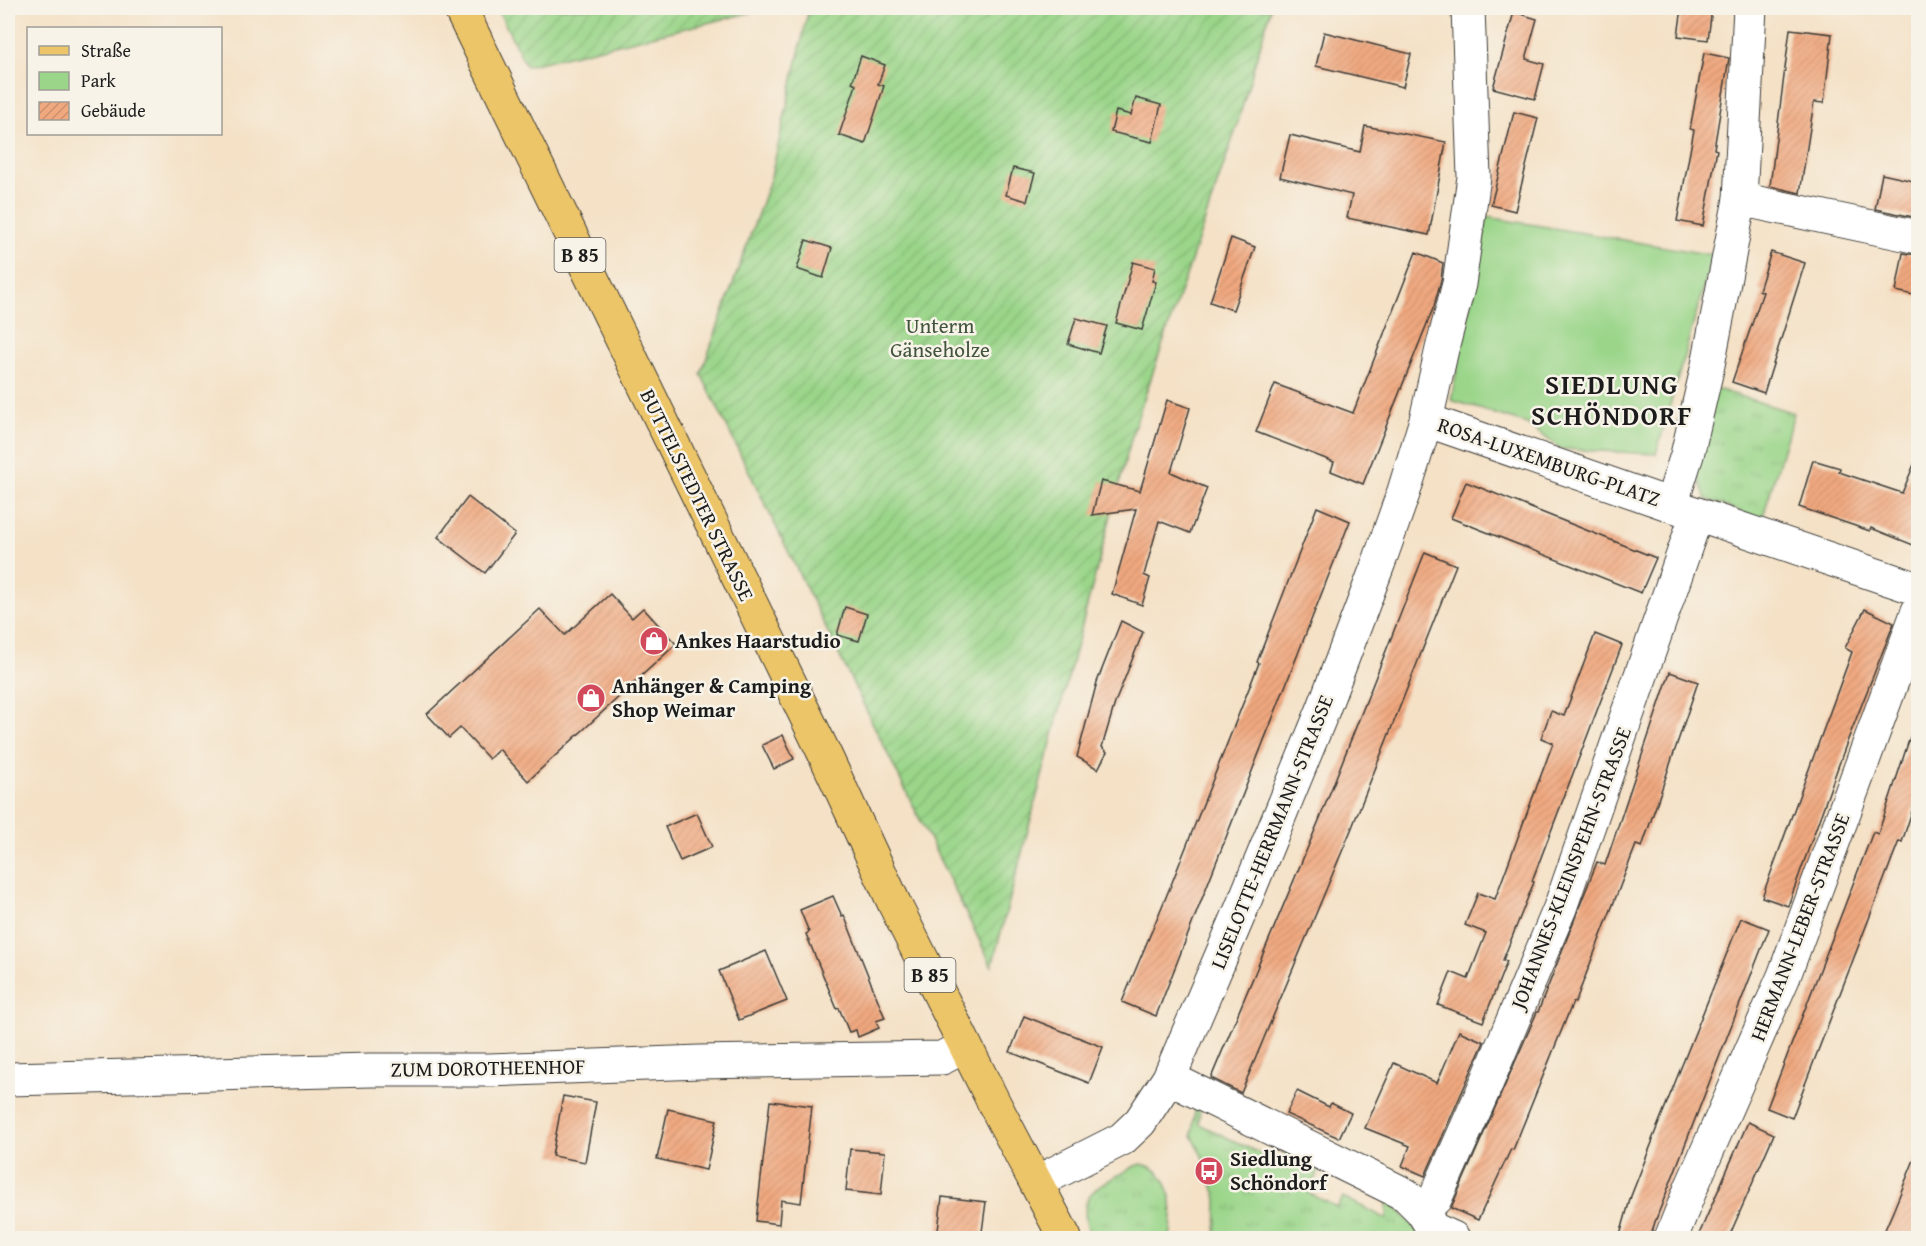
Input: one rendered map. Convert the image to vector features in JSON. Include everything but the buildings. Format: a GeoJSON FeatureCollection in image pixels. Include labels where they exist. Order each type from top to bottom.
{"type":"FeatureCollection","features":[{"type":"Feature","properties":{"kind":"main road","name":"BUTTELSTEDTER STRASSE"},"geometry":{"type":"LineString","coordinates":[[460,8],[965,1046],[1037,1182],[1058,1234]]}},
{"type":"Feature","properties":{"kind":"street","name":"LISELOTTE-HERRMANN-STRASSE"},"geometry":{"type":"LineString","coordinates":[[1037,1182],[1122,1139],[1140,1122],[1169,1078],[1323,710],[1383,552],[1426,420],[1459,284],[1474,177],[1468,8]]}},
{"type":"Feature","properties":{"kind":"street","name":"JOHANNES-KLEINSPEHN-STRASSE"},"geometry":{"type":"LineString","coordinates":[[1422,1211],[1435,1199],[1487,1083],[1560,908],[1684,510],[1687,455],[1708,365],[1740,199],[1750,8]]}},
{"type":"Feature","properties":{"kind":"street"},"geometry":{"type":"LineString","coordinates":[[1740,199],[1918,237]]}},
{"type":"Feature","properties":{"kind":"street","name":"ROSA-LUXEMBURG-PLATZ"},"geometry":{"type":"LineString","coordinates":[[1426,420],[1918,589]]}},
{"type":"Feature","properties":{"kind":"street","name":"HERMANN-LEBER-STRASSE"},"geometry":{"type":"LineString","coordinates":[[1671,1239],[1784,976],[1918,611]]}},
{"type":"Feature","properties":{"kind":"street","name":"ZUM DOROTHEENHOF"},"geometry":{"type":"LineString","coordinates":[[8,1079],[371,1070],[489,1070],[700,1062],[942,1059],[965,1046]]}},
{"type":"Feature","properties":{"kind":"street"},"geometry":{"type":"LineString","coordinates":[[1169,1078],[1406,1195],[1422,1211],[1433,1229],[1453,1239]]}},
{"type":"Feature","properties":{"kind":"green space"},"geometry":{"type":"Polygon","coordinates":[[[497,8],[770,8],[526,66],[497,8]]]}},
{"type":"Feature","properties":{"kind":"green space","name":"Unterm Gänseholze"},"geometry":{"type":"Polygon","coordinates":[[[809,8],[1271,8],[1235,132],[1134,428],[992,966],[701,374],[771,177],[809,8]]]}},
{"type":"Feature","properties":{"kind":"green space"},"geometry":{"type":"Polygon","coordinates":[[[1487,217],[1713,255],[1656,454],[1561,449],[1527,424],[1451,400],[1487,217]]]}},
{"type":"Feature","properties":{"kind":"green space"},"geometry":{"type":"Polygon","coordinates":[[[1714,388],[1794,413],[1762,520],[1706,499],[1695,470],[1714,388]]]}},
{"type":"Feature","properties":{"kind":"green space"},"geometry":{"type":"Polygon","coordinates":[[[1196,1102],[1200,1104],[1199,1124],[1284,1165],[1284,1145],[1321,1165],[1308,1193],[1337,1207],[1343,1197],[1387,1219],[1387,1199],[1426,1238],[1216,1238],[1217,1199],[1205,1162],[1192,1135],[1196,1102]]]}},
{"type":"Feature","properties":{"kind":"green space"},"geometry":{"type":"Polygon","coordinates":[[[1141,1164],[1160,1174],[1166,1183],[1172,1217],[1170,1238],[1091,1238],[1085,1210],[1092,1192],[1141,1164]]]}},
{"type":"Feature","properties":{"kind":"place","name":"Ankes Haarstudio"},"geometry":{"type":"Point","coordinates":[654,641]}},
{"type":"Feature","properties":{"kind":"place","name":"Anhänger & Camping Shop Weimar"},"geometry":{"type":"Point","coordinates":[591,698]}},
{"type":"Feature","properties":{"kind":"place","name":"Siedlung Schöndorf"},"geometry":{"type":"Point","coordinates":[1209,1171]}},
{"type":"Feature","properties":{"kind":"district","name":"SIEDLUNG SCHÖNDORF"},"geometry":{"type":"Point","coordinates":[1612,400]}}]}
